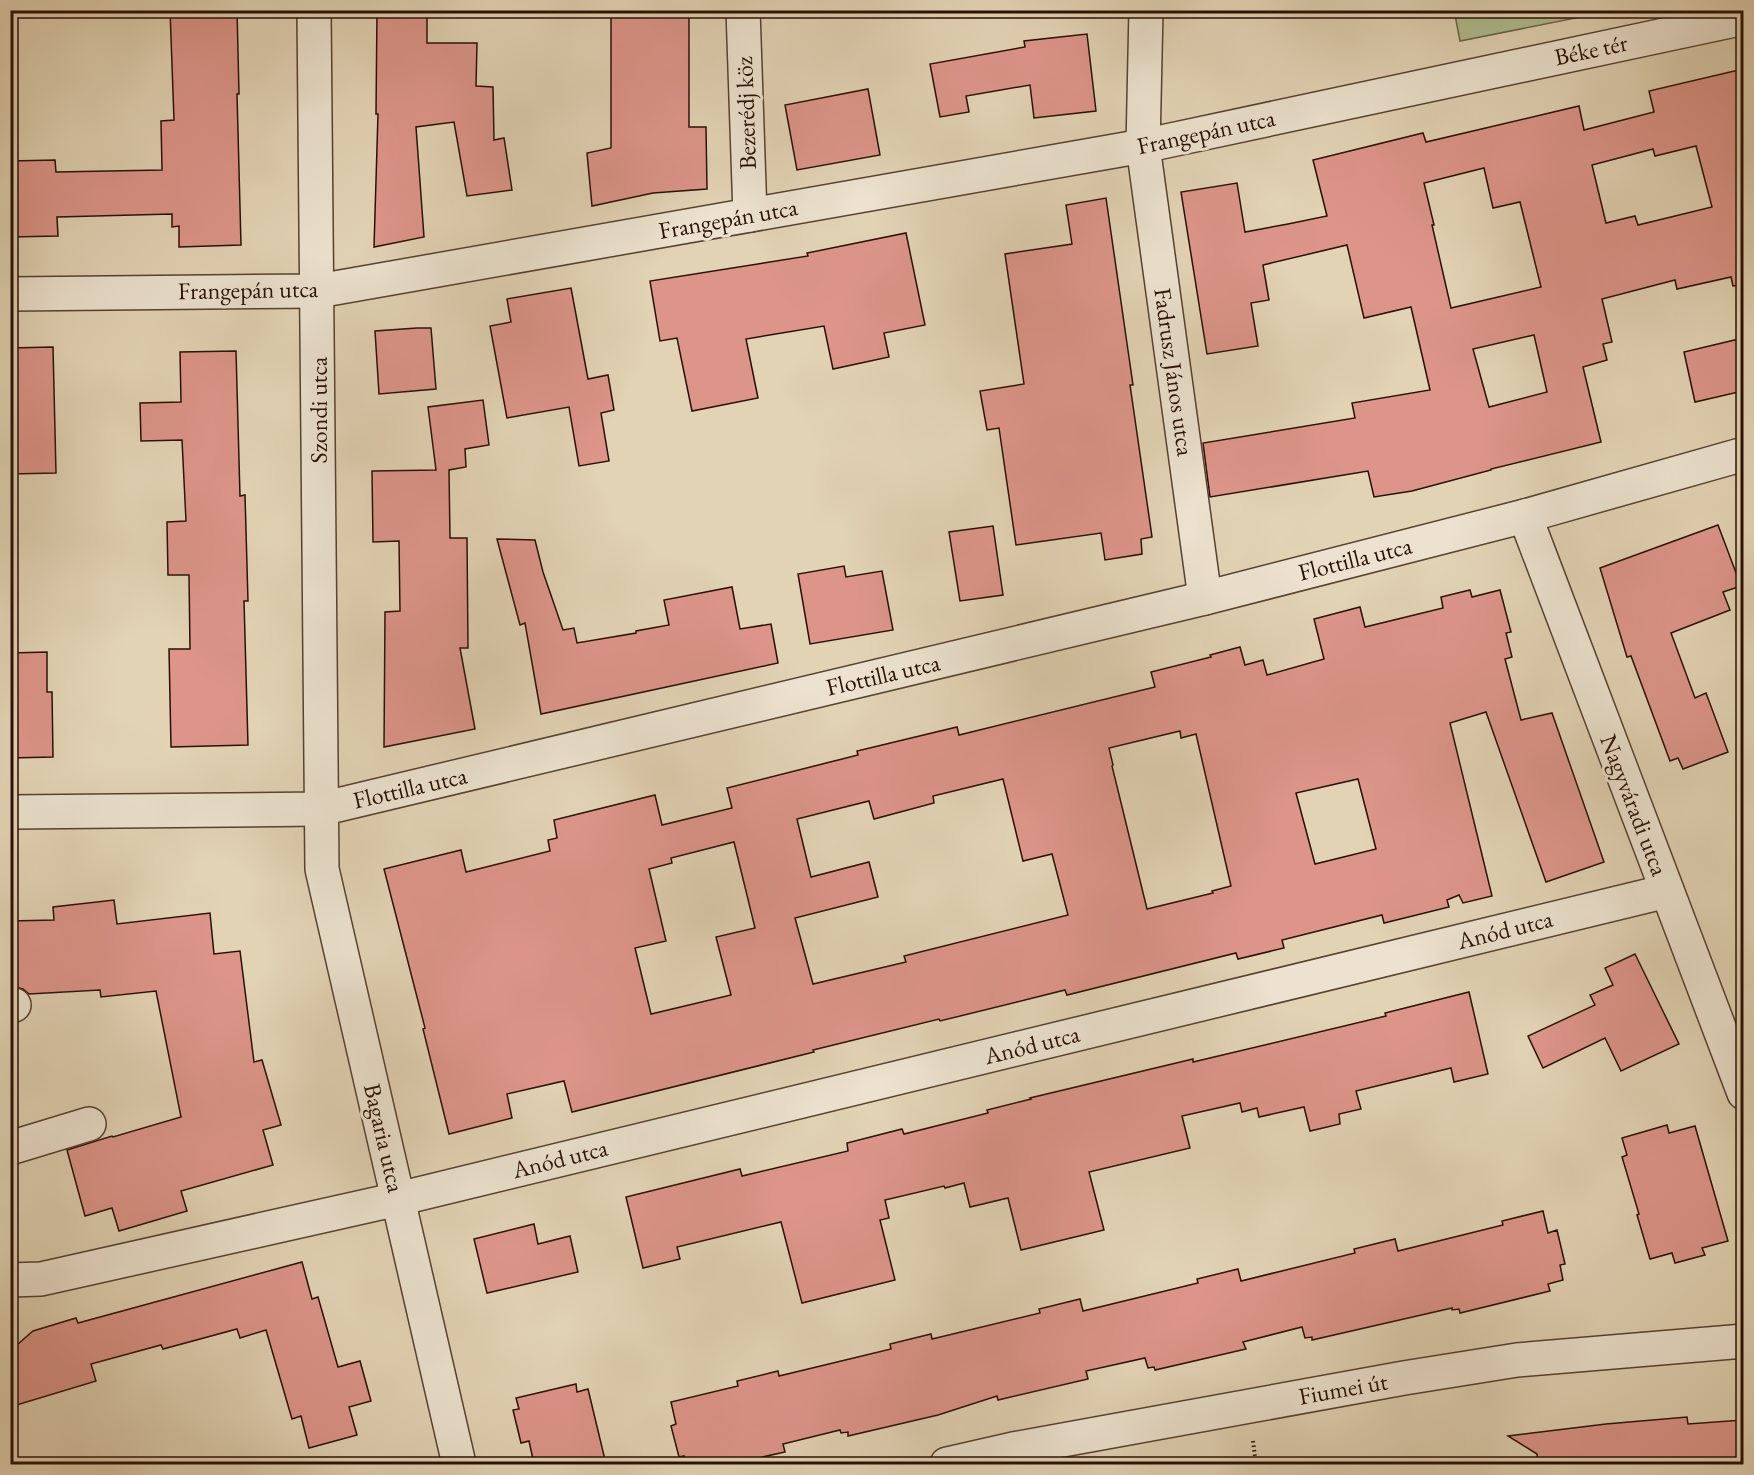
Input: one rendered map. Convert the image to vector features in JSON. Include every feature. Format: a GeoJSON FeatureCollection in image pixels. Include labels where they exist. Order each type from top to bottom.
{"type":"FeatureCollection","features":[{"type":"Feature","properties":{"kind":"street","name":"Szondi utca"},"geometry":{"type":"LineString","coordinates":[[314,10],[321,809]]}},
{"type":"Feature","properties":{"kind":"street","name":"Bezerédj köz"},"geometry":{"type":"LineString","coordinates":[[743,10],[750,215]]}},
{"type":"Feature","properties":{"kind":"street"},"geometry":{"type":"LineString","coordinates":[[1143,146],[1146,10]]}},
{"type":"Feature","properties":{"kind":"street","name":"Béke tér"},"geometry":{"type":"LineString","coordinates":[[1439,83],[1743,18]]}},
{"type":"Feature","properties":{"kind":"street","name":"Frangepán utca"},"geometry":{"type":"LineString","coordinates":[[10,294],[318,291],[1143,146],[1439,83]]}},
{"type":"Feature","properties":{"kind":"street","name":"Fadrusz János utca"},"geometry":{"type":"LineString","coordinates":[[1143,146],[1205,598]]}},
{"type":"Feature","properties":{"kind":"street","name":"Flottilla utca"},"geometry":{"type":"LineString","coordinates":[[10,812],[321,809],[1205,598],[1525,516],[1743,454]]}},
{"type":"Feature","properties":{"kind":"street","name":"Nagyváradi utca"},"geometry":{"type":"LineString","coordinates":[[1525,516],[1743,1093]]}},
{"type":"Feature","properties":{"kind":"street","name":"Bagaria utca"},"geometry":{"type":"LineString","coordinates":[[321,809],[322,869],[459,1464]]}},
{"type":"Feature","properties":{"kind":"street","name":"Anód utca"},"geometry":{"type":"LineString","coordinates":[[10,1280],[41,1279],[398,1199],[1667,891]]}},
{"type":"Feature","properties":{"kind":"street"},"geometry":{"type":"LineString","coordinates":[[10,1148],[88,1124]]}},
{"type":"Feature","properties":{"kind":"street","name":"Fiumei út"},"geometry":{"type":"LineString","coordinates":[[947,1464],[1013,1449],[1415,1376],[1517,1360],[1743,1341]]}},
{"type":"Feature","properties":{"kind":"green space"},"geometry":{"type":"Polygon","coordinates":[[[1454,10],[1611,10],[1611,11],[1460,41],[1454,10]]]}},
{"type":"Feature","properties":{"kind":"building"},"geometry":{"type":"Polygon","coordinates":[[[170,10],[237,10],[241,245],[179,247],[179,226],[172,227],[172,214],[57,217],[58,236],[10,237],[10,161],[55,160],[56,172],[162,170],[161,121],[174,120],[170,10]]]}},
{"type":"Feature","properties":{"kind":"building"},"geometry":{"type":"Polygon","coordinates":[[[377,10],[427,10],[427,43],[477,43],[476,86],[493,87],[494,140],[504,138],[512,190],[467,196],[454,122],[416,127],[424,237],[374,247],[378,114],[376,114],[377,10]]]}},
{"type":"Feature","properties":{"kind":"building"},"geometry":{"type":"Polygon","coordinates":[[[611,10],[689,10],[689,127],[706,127],[707,189],[653,193],[592,206],[587,153],[611,148],[611,10]]]}},
{"type":"Feature","properties":{"kind":"building"},"geometry":{"type":"Polygon","coordinates":[[[1087,34],[1096,111],[1034,118],[1030,85],[966,96],[969,112],[940,117],[930,64],[1025,47],[1024,41],[1087,34]]]}},
{"type":"Feature","properties":{"kind":"building"},"geometry":{"type":"Polygon","coordinates":[[[1743,69],[1743,285],[1733,286],[1731,277],[1677,289],[1675,280],[1602,299],[1612,342],[1603,344],[1607,360],[1583,367],[1601,442],[1412,491],[1374,497],[1368,471],[1210,497],[1203,443],[1355,418],[1352,403],[1430,390],[1411,307],[1364,318],[1347,245],[1263,265],[1269,300],[1251,303],[1258,346],[1207,354],[1181,192],[1237,183],[1245,232],[1327,216],[1313,160],[1423,133],[1426,142],[1579,106],[1584,130],[1654,112],[1649,91],[1743,69]],[[1696,146],[1655,156],[1653,149],[1592,165],[1606,223],[1635,216],[1638,225],[1712,207],[1696,146]],[[1484,168],[1424,183],[1451,308],[1541,287],[1520,202],[1493,208],[1484,168]],[[1534,335],[1473,349],[1489,407],[1547,392],[1534,335]]]}},
{"type":"Feature","properties":{"kind":"building"},"geometry":{"type":"Polygon","coordinates":[[[868,89],[880,155],[797,170],[785,105],[868,89]]]}},
{"type":"Feature","properties":{"kind":"building"},"geometry":{"type":"Polygon","coordinates":[[[1106,198],[1152,537],[1141,539],[1142,554],[1105,560],[1101,533],[1016,545],[999,428],[987,430],[980,391],[1024,384],[1005,254],[1072,244],[1066,205],[1106,198]]]}},
{"type":"Feature","properties":{"kind":"building"},"geometry":{"type":"Polygon","coordinates":[[[906,233],[925,325],[884,333],[889,357],[833,369],[824,326],[746,339],[758,398],[692,411],[677,338],[660,341],[650,281],[808,256],[807,253],[906,233]]]}},
{"type":"Feature","properties":{"kind":"building"},"geometry":{"type":"Polygon","coordinates":[[[571,288],[588,379],[608,375],[614,410],[601,413],[609,461],[579,466],[569,407],[507,418],[490,326],[511,322],[507,299],[571,288]]]}},
{"type":"Feature","properties":{"kind":"building"},"geometry":{"type":"Polygon","coordinates":[[[431,328],[436,389],[379,394],[375,331],[431,328]]]}},
{"type":"Feature","properties":{"kind":"building"},"geometry":{"type":"Polygon","coordinates":[[[1743,338],[1743,391],[1695,402],[1684,352],[1743,338]]]}},
{"type":"Feature","properties":{"kind":"building"},"geometry":{"type":"Polygon","coordinates":[[[53,347],[56,473],[10,474],[10,348],[53,347]]]}},
{"type":"Feature","properties":{"kind":"building"},"geometry":{"type":"Polygon","coordinates":[[[236,351],[240,496],[245,495],[248,601],[244,601],[248,745],[171,747],[169,649],[190,649],[189,575],[168,575],[167,522],[186,521],[182,440],[141,441],[140,403],[181,402],[180,352],[236,351]]]}},
{"type":"Feature","properties":{"kind":"building"},"geometry":{"type":"Polygon","coordinates":[[[483,400],[489,445],[465,449],[466,467],[449,470],[450,538],[467,538],[468,648],[460,648],[475,729],[384,747],[385,612],[400,611],[399,541],[373,542],[372,471],[436,470],[428,407],[483,400]]]}},
{"type":"Feature","properties":{"kind":"building"},"geometry":{"type":"Polygon","coordinates":[[[1718,525],[1741,586],[1723,592],[1730,610],[1671,633],[1695,698],[1706,693],[1728,752],[1683,769],[1678,758],[1670,761],[1631,656],[1627,657],[1600,568],[1718,525]]]}},
{"type":"Feature","properties":{"kind":"building"},"geometry":{"type":"Polygon","coordinates":[[[993,526],[1003,595],[960,601],[949,532],[993,526]]]}},
{"type":"Feature","properties":{"kind":"building"},"geometry":{"type":"Polygon","coordinates":[[[497,539],[535,540],[543,572],[563,630],[574,628],[577,643],[669,625],[664,600],[732,587],[740,629],[771,624],[778,663],[541,714],[525,623],[520,625],[497,539]]]}},
{"type":"Feature","properties":{"kind":"building"},"geometry":{"type":"Polygon","coordinates":[[[844,566],[846,577],[882,571],[893,630],[810,644],[798,574],[844,566]]]}},
{"type":"Feature","properties":{"kind":"building"},"geometry":{"type":"Polygon","coordinates":[[[1470,590],[1472,597],[1500,590],[1511,632],[1506,633],[1512,657],[1505,659],[1521,720],[1552,713],[1604,862],[1546,882],[1486,712],[1450,723],[1492,896],[1463,903],[1459,895],[1447,900],[1449,907],[1384,923],[1382,915],[1282,940],[1284,948],[1238,959],[1236,953],[1067,995],[1065,990],[940,1021],[939,1019],[572,1112],[564,1081],[507,1094],[512,1118],[449,1134],[423,1029],[425,1028],[384,869],[461,850],[466,872],[550,851],[548,840],[557,838],[554,820],[655,795],[662,825],[732,808],[727,788],[858,755],[857,751],[957,727],[959,735],[1155,687],[1151,672],[1240,647],[1245,665],[1263,660],[1267,675],[1324,659],[1314,619],[1360,607],[1365,627],[1443,608],[1441,597],[1470,590]],[[1180,731],[1109,748],[1147,909],[1213,893],[1212,891],[1231,886],[1196,734],[1181,738],[1180,731]],[[1003,779],[933,796],[934,803],[874,819],[869,801],[797,819],[811,877],[869,862],[878,897],[795,918],[813,984],[906,962],[904,956],[1068,915],[1052,854],[1023,861],[1003,779]],[[1358,779],[1296,793],[1315,864],[1376,849],[1358,779]],[[734,842],[671,858],[672,863],[649,869],[666,941],[635,948],[651,1014],[731,995],[716,937],[755,928],[734,842]]]}},
{"type":"Feature","properties":{"kind":"building"},"geometry":{"type":"Polygon","coordinates":[[[47,652],[47,692],[52,692],[53,757],[10,758],[10,653],[47,652]]]}},
{"type":"Feature","properties":{"kind":"building"},"geometry":{"type":"Polygon","coordinates":[[[114,900],[117,924],[210,913],[214,954],[240,951],[254,1062],[262,1060],[281,1125],[263,1130],[273,1165],[181,1191],[187,1211],[119,1231],[112,1208],[85,1216],[67,1150],[181,1117],[156,991],[101,997],[100,990],[29,994],[23,989],[10,986],[10,921],[54,920],[53,907],[114,900]]]}},
{"type":"Feature","properties":{"kind":"building"},"geometry":{"type":"Polygon","coordinates":[[[1635,954],[1679,1044],[1621,1071],[1605,1038],[1543,1068],[1528,1036],[1595,1005],[1590,995],[1613,985],[1605,968],[1635,954]]]}},
{"type":"Feature","properties":{"kind":"building"},"geometry":{"type":"Polygon","coordinates":[[[1469,992],[1488,1074],[1454,1082],[1451,1068],[1356,1091],[1361,1109],[1339,1114],[1340,1124],[1310,1131],[1304,1107],[1259,1117],[1257,1108],[1242,1112],[1240,1103],[1182,1116],[1190,1148],[1089,1172],[1104,1230],[1021,1250],[1008,1198],[970,1207],[964,1183],[885,1200],[889,1218],[880,1220],[895,1280],[802,1303],[781,1222],[677,1247],[680,1259],[643,1268],[626,1197],[740,1169],[742,1176],[848,1151],[847,1143],[902,1129],[904,1134],[988,1113],[987,1110],[1030,1098],[1386,1016],[1385,1013],[1469,992]]]}},
{"type":"Feature","properties":{"kind":"building"},"geometry":{"type":"Polygon","coordinates":[[[1667,1125],[1669,1133],[1695,1126],[1728,1241],[1702,1248],[1705,1255],[1675,1263],[1672,1253],[1650,1259],[1622,1157],[1627,1155],[1622,1138],[1667,1125]]]}},
{"type":"Feature","properties":{"kind":"building"},"geometry":{"type":"Polygon","coordinates":[[[1543,1211],[1548,1233],[1557,1230],[1565,1264],[1560,1265],[1563,1280],[1548,1284],[1550,1291],[1460,1313],[1459,1309],[1452,1310],[1452,1308],[1312,1340],[1312,1337],[1305,1338],[1302,1327],[1243,1342],[1246,1349],[1155,1370],[1154,1367],[1148,1368],[1145,1358],[1086,1371],[1088,1379],[998,1400],[997,1396],[938,1415],[848,1436],[848,1432],[841,1433],[840,1430],[783,1444],[785,1452],[731,1464],[686,1464],[684,1456],[679,1457],[671,1426],[676,1424],[671,1402],[738,1386],[737,1381],[778,1371],[779,1376],[891,1349],[890,1344],[931,1334],[932,1339],[1040,1313],[1039,1309],[1080,1299],[1083,1311],[1198,1283],[1197,1279],[1238,1269],[1241,1281],[1355,1253],[1354,1249],[1395,1239],[1398,1251],[1503,1225],[1502,1221],[1543,1211]]]}},
{"type":"Feature","properties":{"kind":"building"},"geometry":{"type":"Polygon","coordinates":[[[534,1224],[538,1244],[570,1236],[578,1272],[487,1293],[474,1239],[534,1224]]]}},
{"type":"Feature","properties":{"kind":"building"},"geometry":{"type":"Polygon","coordinates":[[[302,1262],[312,1299],[318,1297],[338,1367],[360,1361],[371,1401],[349,1407],[357,1435],[309,1448],[301,1416],[292,1419],[266,1330],[240,1338],[237,1329],[163,1349],[161,1345],[91,1364],[96,1381],[10,1407],[10,1351],[33,1331],[76,1318],[78,1323],[302,1262]]]}},
{"type":"Feature","properties":{"kind":"building"},"geometry":{"type":"Polygon","coordinates":[[[576,1384],[577,1392],[588,1389],[606,1464],[534,1464],[529,1441],[521,1443],[513,1410],[519,1409],[516,1398],[576,1384]]]}},
{"type":"Feature","properties":{"kind":"building"},"geometry":{"type":"Polygon","coordinates":[[[1687,1417],[1688,1424],[1743,1420],[1743,1464],[1538,1464],[1537,1454],[1508,1436],[1606,1424],[1687,1417]]]}}]}
